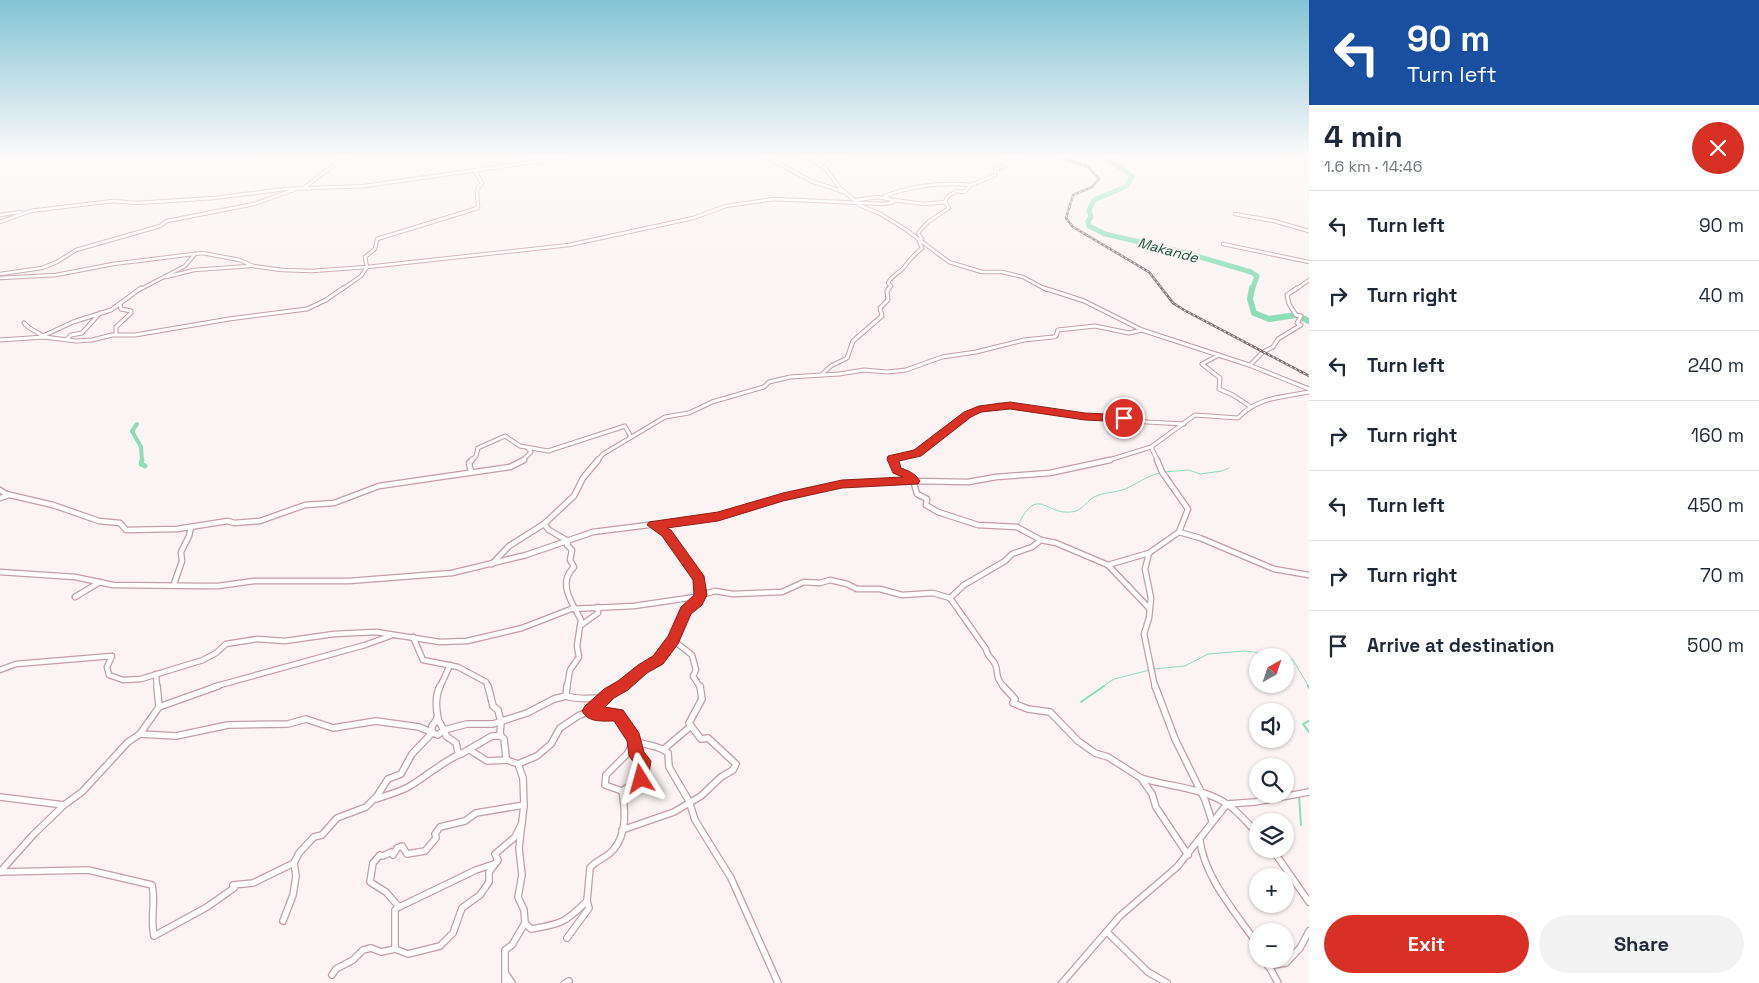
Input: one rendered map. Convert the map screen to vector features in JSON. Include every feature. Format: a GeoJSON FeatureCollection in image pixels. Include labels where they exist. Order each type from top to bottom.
{"type":"FeatureCollection","features":[{"type":"Feature","properties":{"kind":"street"},"geometry":{"type":"LineString","coordinates":[[0,215],[89,204]]}},
{"type":"Feature","properties":{"kind":"street"},"geometry":{"type":"LineString","coordinates":[[0,276],[42,268],[57,262],[76,250],[160,226],[167,221],[254,204]]}},
{"type":"Feature","properties":{"kind":"street"},"geometry":{"type":"LineString","coordinates":[[0,340],[42,337],[76,341],[92,340],[116,334],[131,335],[229,319],[307,309],[326,300],[361,276],[367,267],[365,257],[375,249],[377,239],[478,208],[478,204]]}},
{"type":"Feature","properties":{"kind":"street"},"geometry":{"type":"LineString","coordinates":[[159,278],[194,270],[234,266],[251,265],[312,271],[569,246],[693,218],[726,206],[740,204]]}},
{"type":"Feature","properties":{"kind":"street"},"geometry":{"type":"LineString","coordinates":[[862,204],[920,240],[950,263],[980,271],[1007,272],[1023,276],[1045,289],[1084,301],[1142,330],[1250,365],[1308,389]]}},
{"type":"Feature","properties":{"kind":"street"},"geometry":{"type":"LineString","coordinates":[[821,375],[831,366],[847,358],[853,341],[882,316],[880,308],[888,300],[886,291],[891,286],[888,284],[891,277],[905,266],[908,260],[922,248],[920,240],[922,238],[918,234],[922,227],[949,208],[946,204]]}},
{"type":"Feature","properties":{"kind":"street"},"geometry":{"type":"LineString","coordinates":[[0,222],[30,211]]}},
{"type":"Feature","properties":{"kind":"street"},"geometry":{"type":"LineString","coordinates":[[1235,214],[1274,221],[1309,231]]}},
{"type":"Feature","properties":{"kind":"street"},"geometry":{"type":"LineString","coordinates":[[1222,244],[1309,262]]}},
{"type":"Feature","properties":{"kind":"street"},"geometry":{"type":"LineString","coordinates":[[0,276],[56,275],[107,265],[202,253],[251,265]]}},
{"type":"Feature","properties":{"kind":"street"},"geometry":{"type":"LineString","coordinates":[[42,337],[73,322],[120,305],[130,295],[153,284],[159,278],[185,266],[195,254]]}},
{"type":"Feature","properties":{"kind":"street"},"geometry":{"type":"LineString","coordinates":[[234,266],[243,262]]}},
{"type":"Feature","properties":{"kind":"street"},"geometry":{"type":"LineString","coordinates":[[1250,365],[1256,362],[1263,352],[1273,347],[1278,340],[1301,325],[1297,323],[1302,316],[1296,315],[1289,304],[1287,295],[1309,280]]}},
{"type":"Feature","properties":{"kind":"street"},"geometry":{"type":"LineString","coordinates":[[116,334],[116,327],[131,313],[131,311],[121,309],[120,305]]}},
{"type":"Feature","properties":{"kind":"street"},"geometry":{"type":"LineString","coordinates":[[67,339],[82,333],[100,312]]}},
{"type":"Feature","properties":{"kind":"street"},"geometry":{"type":"LineString","coordinates":[[24,323],[28,328],[38,331],[42,337]]}},
{"type":"Feature","properties":{"kind":"street"},"geometry":{"type":"LineString","coordinates":[[492,564],[509,546],[544,524],[574,496],[583,478],[603,454],[644,428],[666,418],[689,413],[712,402],[764,387],[769,382],[790,377],[864,370],[887,372],[907,369],[941,357],[1052,337],[1057,335],[1058,330],[1096,326],[1121,334],[1134,334],[1142,330]]}},
{"type":"Feature","properties":{"kind":"street"},"geometry":{"type":"LineString","coordinates":[[1220,355],[1202,364],[1220,378],[1219,389],[1233,395],[1251,407]]}},
{"type":"Feature","properties":{"kind":"street"},"geometry":{"type":"LineString","coordinates":[[0,572],[75,577],[112,585],[174,584],[218,586],[254,580],[309,582],[432,576],[526,555],[607,529],[718,516],[783,497],[842,484],[914,481],[968,482],[996,477],[1036,476],[1104,462],[1151,447],[1197,415],[1238,418],[1251,407],[1264,400],[1308,389]]}},
{"type":"Feature","properties":{"kind":"street"},"geometry":{"type":"LineString","coordinates":[[1149,608],[1108,565],[1056,543],[1041,540],[1016,527],[978,525],[938,512],[926,504],[928,500],[917,494],[914,481],[909,475],[897,471],[892,459],[917,453],[967,414],[979,409],[1010,406],[1085,416],[1111,416],[1147,422],[1184,424]]}},
{"type":"Feature","properties":{"kind":"street"},"geometry":{"type":"LineString","coordinates":[[471,472],[469,463],[476,456],[478,448],[505,436],[520,446],[548,451],[625,426],[631,437]]}},
{"type":"Feature","properties":{"kind":"street"},"geometry":{"type":"LineString","coordinates":[[1108,565],[1149,553],[1179,532],[1188,509],[1162,472],[1151,447]]}},
{"type":"Feature","properties":{"kind":"street"},"geometry":{"type":"LineString","coordinates":[[0,490],[9,495],[67,509],[80,516],[105,524],[120,523],[126,530],[168,531],[228,521],[234,524],[260,521],[305,505],[334,503],[379,486],[407,480],[420,481],[519,465],[531,452],[528,448]]}},
{"type":"Feature","properties":{"kind":"street"},"geometry":{"type":"LineString","coordinates":[[0,498],[9,495]]}},
{"type":"Feature","properties":{"kind":"street"},"geometry":{"type":"LineString","coordinates":[[544,524],[549,530],[568,541]]}},
{"type":"Feature","properties":{"kind":"street"},"geometry":{"type":"LineString","coordinates":[[470,750],[480,759],[488,762],[507,760],[518,764],[537,756],[551,744],[560,728],[590,711],[606,696],[628,682],[642,669],[654,664],[673,640],[686,611],[698,602],[701,595],[700,579],[666,533],[653,525]]}},
{"type":"Feature","properties":{"kind":"street"},"geometry":{"type":"LineString","coordinates":[[174,584],[182,562],[180,558],[184,545],[192,535],[191,527]]}},
{"type":"Feature","properties":{"kind":"street"},"geometry":{"type":"LineString","coordinates":[[1179,532],[1200,538],[1274,569],[1309,576]]}},
{"type":"Feature","properties":{"kind":"street"},"geometry":{"type":"LineString","coordinates":[[950,598],[964,585],[1005,561],[1012,554],[1032,547],[1041,540]]}},
{"type":"Feature","properties":{"kind":"street"},"geometry":{"type":"LineString","coordinates":[[566,696],[571,676],[570,670],[579,657],[577,646],[581,620],[574,608],[565,582],[567,574],[574,567],[570,560],[572,550],[567,545],[568,541]]}},
{"type":"Feature","properties":{"kind":"street"},"geometry":{"type":"LineString","coordinates":[[1149,553],[1145,569],[1151,598],[1149,618],[1144,634],[1155,686],[1175,739],[1201,792],[1212,821]]}},
{"type":"Feature","properties":{"kind":"street"},"geometry":{"type":"LineString","coordinates":[[0,670],[16,664],[112,656],[107,667],[110,675],[123,680],[141,679],[203,660],[216,653],[226,644],[257,639],[302,639],[349,632],[376,632],[440,642],[467,642],[522,628],[574,608],[634,606],[715,592],[733,594],[782,592],[804,582],[820,583],[830,580],[857,588],[880,588],[902,595],[933,592],[950,598],[961,611],[986,649],[987,654],[996,665],[994,670],[997,679],[1015,699],[1013,703],[1028,709],[1050,712],[1078,741],[1095,753],[1108,757],[1141,778],[1165,786],[1201,792],[1227,804],[1249,825]]}},
{"type":"Feature","properties":{"kind":"street"},"geometry":{"type":"LineString","coordinates":[[75,597],[100,582]]}},
{"type":"Feature","properties":{"kind":"street"},"geometry":{"type":"LineString","coordinates":[[580,626],[598,613],[598,607]]}},
{"type":"Feature","properties":{"kind":"street"},"geometry":{"type":"LineString","coordinates":[[0,872],[32,835],[64,805],[82,792],[128,742],[140,734],[159,707],[210,688],[365,645],[392,635]]}},
{"type":"Feature","properties":{"kind":"street"},"geometry":{"type":"LineString","coordinates":[[413,637],[423,660],[458,667],[486,682],[493,706],[498,710],[501,722],[501,736],[504,739],[503,745],[507,760]]}},
{"type":"Feature","properties":{"kind":"street"},"geometry":{"type":"LineString","coordinates":[[622,830],[674,812],[689,801],[701,796],[721,777],[733,770],[736,764],[708,738],[701,739],[689,723],[702,699],[702,690],[693,676],[696,670],[692,655],[673,640]]}},
{"type":"Feature","properties":{"kind":"street"},"geometry":{"type":"LineString","coordinates":[[450,666],[437,693],[436,707],[437,718],[446,736],[456,743],[458,754]]}},
{"type":"Feature","properties":{"kind":"street"},"geometry":{"type":"LineString","coordinates":[[156,674],[159,707]]}},
{"type":"Feature","properties":{"kind":"street"},"geometry":{"type":"LineString","coordinates":[[140,734],[142,736],[176,736],[228,725],[288,724],[306,719],[333,728],[376,721],[419,727],[438,735],[444,730],[467,724],[493,724],[501,722],[534,710],[546,702],[566,696],[591,699],[606,696]]}},
{"type":"Feature","properties":{"kind":"street"},"geometry":{"type":"LineString","coordinates":[[590,711],[594,713],[618,714],[634,738],[637,756],[643,761],[643,773],[641,779],[622,791]]}},
{"type":"Feature","properties":{"kind":"street"},"geometry":{"type":"LineString","coordinates":[[372,802],[388,779],[401,774],[412,754],[432,734],[432,726],[437,718]]}},
{"type":"Feature","properties":{"kind":"street"},"geometry":{"type":"LineString","coordinates":[[664,749],[691,726]]}},
{"type":"Feature","properties":{"kind":"street"},"geometry":{"type":"LineString","coordinates":[[0,872],[88,870],[152,885],[154,892],[150,922],[154,936],[207,907],[234,888],[233,885],[253,883],[294,863],[305,846],[314,837],[322,835],[337,818],[366,807],[389,793],[407,788],[458,754],[470,750],[492,736],[501,736]]}},
{"type":"Feature","properties":{"kind":"street"},"geometry":{"type":"LineString","coordinates":[[634,738],[664,749],[668,753],[667,762],[671,772],[689,801],[695,820],[732,878],[778,983]]}},
{"type":"Feature","properties":{"kind":"street"},"geometry":{"type":"LineString","coordinates":[[622,791],[605,785],[604,779],[611,769],[628,753],[634,738]]}},
{"type":"Feature","properties":{"kind":"street"},"geometry":{"type":"LineString","coordinates":[[504,983],[506,974],[505,950],[514,944],[525,923],[524,910],[518,896],[522,875],[520,848],[524,805],[522,778],[518,764]]}},
{"type":"Feature","properties":{"kind":"street"},"geometry":{"type":"LineString","coordinates":[[1141,778],[1152,794],[1156,807],[1188,855]]}},
{"type":"Feature","properties":{"kind":"street"},"geometry":{"type":"LineString","coordinates":[[567,938],[570,930],[580,922],[588,910],[590,868],[602,856],[608,855],[615,847],[622,830],[626,805],[622,791]]}},
{"type":"Feature","properties":{"kind":"street"},"geometry":{"type":"LineString","coordinates":[[1062,983],[1120,916],[1177,867],[1227,804],[1255,802],[1309,792]]}},
{"type":"Feature","properties":{"kind":"street"},"geometry":{"type":"LineString","coordinates":[[1,799],[64,805]]}},
{"type":"Feature","properties":{"kind":"street"},"geometry":{"type":"LineString","coordinates":[[399,907],[386,892],[370,882],[372,863],[380,855],[383,856],[391,852],[393,855],[402,846],[407,854],[425,850],[436,838],[435,834],[440,827],[465,821],[476,813],[524,805]]}},
{"type":"Feature","properties":{"kind":"street"},"geometry":{"type":"LineString","coordinates":[[332,975],[336,969],[353,960],[363,950],[371,948],[381,952],[395,949],[408,954],[440,946],[447,941],[453,933],[462,908],[480,895],[489,882],[489,872],[498,860],[495,854],[515,837],[522,823]]}},
{"type":"Feature","properties":{"kind":"street"},"geometry":{"type":"LineString","coordinates":[[1200,840],[1202,855],[1216,881],[1249,931]]}},
{"type":"Feature","properties":{"kind":"street"},"geometry":{"type":"LineString","coordinates":[[1278,858],[1309,902]]}},
{"type":"Feature","properties":{"kind":"street"},"geometry":{"type":"LineString","coordinates":[[282,921],[294,889],[296,876],[294,863]]}},
{"type":"Feature","properties":{"kind":"street"},"geometry":{"type":"LineString","coordinates":[[395,949],[393,934],[396,925],[395,910],[476,870],[494,864]]}},
{"type":"Feature","properties":{"kind":"street"},"geometry":{"type":"LineString","coordinates":[[525,923],[532,929],[558,925],[573,915],[587,901]]}},
{"type":"Feature","properties":{"kind":"street"},"geometry":{"type":"LineString","coordinates":[[1294,954],[1300,948],[1309,931]]}},
{"type":"Feature","properties":{"kind":"street"},"geometry":{"type":"LineString","coordinates":[[1107,932],[1148,972],[1167,983]]}},
{"type":"Feature","properties":{"kind":"street"},"geometry":{"type":"LineString","coordinates":[[1269,968],[1278,983]]}},
{"type":"Feature","properties":{"kind":"street"},"geometry":{"type":"LineString","coordinates":[[506,974],[512,983]]}},
{"type":"Feature","properties":{"kind":"waterway","name":"Makande"},"geometry":{"type":"LineString","coordinates":[[1092,204],[1089,210],[1091,217],[1088,221],[1089,226],[1105,234],[1183,252],[1251,272],[1257,276],[1252,290]]}},
{"type":"Feature","properties":{"kind":"waterway","name":"Makande"},"geometry":{"type":"LineString","coordinates":[[1252,288],[1250,299],[1254,313],[1269,319],[1296,315],[1309,321]]}},
{"type":"Feature","properties":{"kind":"waterway"},"geometry":{"type":"LineString","coordinates":[[137,424],[132,431],[141,447],[142,460]]}},
{"type":"Feature","properties":{"kind":"waterway"},"geometry":{"type":"LineString","coordinates":[[142,460],[141,464],[145,466]]}},
{"type":"Feature","properties":{"kind":"waterway"},"geometry":{"type":"LineString","coordinates":[[1164,472],[1189,470],[1200,474],[1222,471],[1229,468]]}},
{"type":"Feature","properties":{"kind":"waterway"},"geometry":{"type":"LineString","coordinates":[[1018,525],[1025,512],[1032,506],[1038,504],[1057,511],[1076,511],[1094,497],[1125,489],[1160,473]]}},
{"type":"Feature","properties":{"kind":"waterway"},"geometry":{"type":"LineString","coordinates":[[1153,669],[1185,666],[1208,654],[1244,651],[1283,655],[1293,660],[1309,687]]}},
{"type":"Feature","properties":{"kind":"waterway"},"geometry":{"type":"LineString","coordinates":[[1102,687],[1114,679],[1150,670]]}},
{"type":"Feature","properties":{"kind":"waterway"},"geometry":{"type":"LineString","coordinates":[[1081,702],[1104,686]]}},
{"type":"Feature","properties":{"kind":"waterway"},"geometry":{"type":"LineString","coordinates":[[1309,721],[1303,724],[1309,732]]}},
{"type":"Feature","properties":{"kind":"waterway"},"geometry":{"type":"LineString","coordinates":[[1299,796],[1301,825]]}},
{"type":"Feature","properties":{"kind":"railway"},"geometry":{"type":"LineString","coordinates":[[1070,204],[1066,218],[1073,227],[1149,272],[1173,303],[1309,376]]}},
{"type":"Feature","properties":{"kind":"route"},"geometry":{"type":"LineString","coordinates":[[641,779],[644,767],[643,761],[637,756],[634,738],[618,714],[594,713],[590,711],[642,669],[654,664],[658,660],[673,640],[686,611],[698,602],[701,595],[700,579],[666,533],[653,525],[659,526],[718,516],[783,497],[842,484],[914,481],[911,476],[898,472],[892,459],[917,453],[967,414],[979,409],[1010,406],[1085,416],[1124,418]]}}]}
